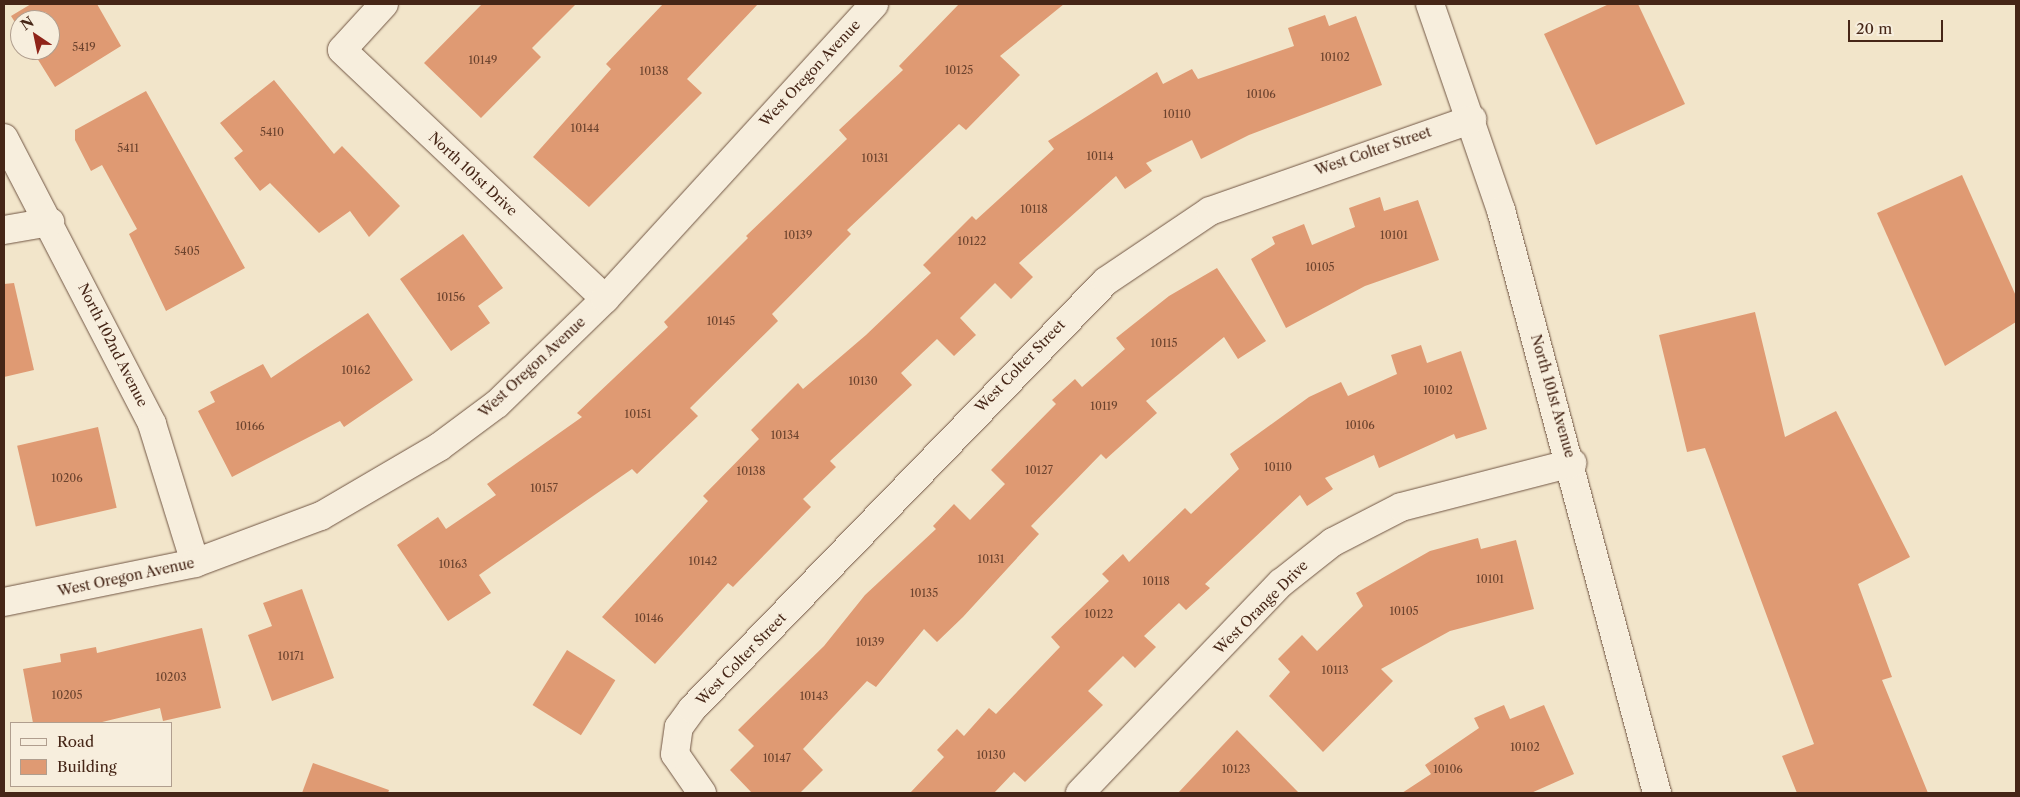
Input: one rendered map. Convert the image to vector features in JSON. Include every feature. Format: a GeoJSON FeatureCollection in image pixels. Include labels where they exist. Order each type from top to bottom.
{"type":"FeatureCollection","features":[{"type":"Feature","properties":{"kind":"street","name":"North 101st Drive"},"geometry":{"type":"LineString","coordinates":[[384,4],[342,50],[605,299]]}},
{"type":"Feature","properties":{"kind":"street","name":"West Oregon Avenue"},"geometry":{"type":"LineString","coordinates":[[4,602],[195,563],[321,516],[382,484],[497,404],[605,299],[874,4]]}},
{"type":"Feature","properties":{"kind":"street","name":"North 101st Avenue"},"geometry":{"type":"LineString","coordinates":[[1430,4],[1472,119],[1572,463],[1656,793]]}},
{"type":"Feature","properties":{"kind":"street","name":"West Colter Street"},"geometry":{"type":"LineString","coordinates":[[702,793],[675,754],[679,727],[692,709],[1106,281],[1210,211],[1472,119]]}},
{"type":"Feature","properties":{"kind":"street","name":"North 102nd Avenue"},"geometry":{"type":"LineString","coordinates":[[4,138],[50,222],[152,424],[195,563]]}},
{"type":"Feature","properties":{"kind":"street"},"geometry":{"type":"LineString","coordinates":[[4,230],[50,222]]}},
{"type":"Feature","properties":{"kind":"street","name":"West Orange Drive"},"geometry":{"type":"LineString","coordinates":[[1080,793],[1281,583],[1333,542],[1402,507],[1572,463]]}},
{"type":"Feature","properties":{"kind":"building"},"geometry":{"type":"Polygon","coordinates":[[[31,4],[97,4],[121,46],[55,87],[38,60],[60,60],[60,10],[21,10],[31,4]]]}},
{"type":"Feature","properties":{"kind":"building"},"geometry":{"type":"Polygon","coordinates":[[[482,4],[576,4],[532,48],[541,57],[481,118],[424,63],[482,4]]]}},
{"type":"Feature","properties":{"kind":"building"},"geometry":{"type":"Polygon","coordinates":[[[663,4],[758,4],[687,79],[702,93],[589,207],[533,157],[611,69],[606,64],[663,4]]]}},
{"type":"Feature","properties":{"kind":"building"},"geometry":{"type":"Polygon","coordinates":[[[959,4],[1064,4],[1000,56],[1020,75],[966,130],[959,124],[847,230],[851,234],[772,314],[778,321],[690,408],[698,416],[637,474],[632,469],[479,575],[491,593],[448,621],[397,545],[438,517],[446,529],[496,495],[487,484],[582,417],[577,413],[668,327],[664,322],[748,238],[746,236],[847,139],[839,130],[903,70],[899,66],[959,4]]]}},
{"type":"Feature","properties":{"kind":"building"},"geometry":{"type":"Polygon","coordinates":[[[1609,4],[1638,4],[1685,104],[1596,145],[1544,34],[1609,4]]]}},
{"type":"Feature","properties":{"kind":"building"},"geometry":{"type":"Polygon","coordinates":[[[1325,15],[1329,26],[1356,16],[1382,85],[1249,135],[1201,159],[1192,140],[1146,163],[1152,171],[1125,189],[1116,176],[1019,263],[1033,277],[1011,299],[995,283],[960,318],[976,335],[954,356],[937,339],[901,373],[912,385],[830,461],[836,467],[803,499],[811,507],[733,587],[728,583],[655,664],[602,617],[708,501],[703,496],[759,439],[751,430],[798,383],[803,389],[866,335],[931,273],[923,265],[972,216],[976,220],[1054,149],[1048,141],[1157,72],[1163,84],[1192,69],[1198,79],[1294,46],[1288,28],[1325,15]]]}},
{"type":"Feature","properties":{"kind":"building"},"geometry":{"type":"Polygon","coordinates":[[[274,80],[334,154],[342,146],[400,206],[369,237],[350,211],[319,233],[270,183],[260,191],[234,158],[243,151],[220,123],[274,80]]]}},
{"type":"Feature","properties":{"kind":"building"},"geometry":{"type":"Polygon","coordinates":[[[146,91],[245,268],[166,311],[129,234],[137,229],[102,165],[91,171],[75,140],[75,130],[146,91]]]}},
{"type":"Feature","properties":{"kind":"building"},"geometry":{"type":"Polygon","coordinates":[[[1962,175],[2016,296],[2016,322],[1945,366],[1877,213],[1962,175]]]}},
{"type":"Feature","properties":{"kind":"building"},"geometry":{"type":"Polygon","coordinates":[[[1380,197],[1384,211],[1418,200],[1439,260],[1365,286],[1286,328],[1251,259],[1275,244],[1272,237],[1304,224],[1312,245],[1355,227],[1349,208],[1380,197]]]}},
{"type":"Feature","properties":{"kind":"building"},"geometry":{"type":"Polygon","coordinates":[[[463,234],[503,288],[478,306],[490,323],[451,351],[400,279],[463,234]]]}},
{"type":"Feature","properties":{"kind":"building"},"geometry":{"type":"Polygon","coordinates":[[[1217,268],[1266,341],[1238,359],[1224,337],[1146,401],[1157,413],[1106,459],[1101,454],[1031,526],[1039,534],[963,617],[937,642],[924,629],[876,687],[867,681],[803,749],[823,770],[800,793],[752,793],[730,770],[754,746],[738,730],[824,646],[865,595],[936,529],[933,526],[954,504],[970,520],[1005,484],[991,470],[1056,404],[1052,400],[1075,379],[1082,387],[1125,349],[1116,338],[1169,296],[1217,268]]]}},
{"type":"Feature","properties":{"kind":"building"},"geometry":{"type":"Polygon","coordinates":[[[14,283],[34,370],[4,377],[4,284],[14,283]]]}},
{"type":"Feature","properties":{"kind":"building"},"geometry":{"type":"Polygon","coordinates":[[[1755,312],[1785,437],[1836,411],[1910,557],[1858,584],[1892,677],[1882,680],[1928,793],[1797,793],[1782,756],[1814,744],[1705,448],[1687,452],[1659,335],[1755,312]]]}},
{"type":"Feature","properties":{"kind":"building"},"geometry":{"type":"Polygon","coordinates":[[[368,313],[413,380],[344,427],[340,421],[232,477],[198,411],[215,402],[210,392],[263,364],[271,378],[368,313]]]}},
{"type":"Feature","properties":{"kind":"building"},"geometry":{"type":"Polygon","coordinates":[[[1421,345],[1427,363],[1461,351],[1487,429],[1456,439],[1454,434],[1379,468],[1374,455],[1325,478],[1333,489],[1307,506],[1300,495],[1205,584],[1210,588],[1186,610],[1179,603],[1144,636],[1156,647],[1135,668],[1123,656],[1088,691],[1103,705],[1025,782],[1014,772],[994,793],[910,793],[944,757],[937,750],[957,729],[964,736],[989,708],[996,714],[1060,647],[1051,637],[1109,581],[1102,574],[1123,554],[1129,562],[1185,508],[1191,514],[1239,469],[1230,454],[1309,397],[1341,382],[1348,396],[1397,374],[1391,355],[1421,345]]]}},
{"type":"Feature","properties":{"kind":"building"},"geometry":{"type":"Polygon","coordinates":[[[98,427],[117,508],[36,527],[17,446],[98,427]]]}},
{"type":"Feature","properties":{"kind":"building"},"geometry":{"type":"Polygon","coordinates":[[[1478,538],[1481,549],[1516,540],[1534,609],[1450,631],[1381,669],[1393,681],[1323,752],[1269,696],[1290,672],[1278,659],[1302,635],[1317,651],[1363,606],[1356,593],[1430,551],[1478,538]]]}},
{"type":"Feature","properties":{"kind":"building"},"geometry":{"type":"Polygon","coordinates":[[[302,589],[334,678],[272,701],[248,635],[272,626],[263,603],[302,589]]]}},
{"type":"Feature","properties":{"kind":"building"},"geometry":{"type":"Polygon","coordinates":[[[202,628],[221,708],[163,721],[160,708],[102,722],[33,722],[23,669],[61,662],[60,654],[96,647],[97,653],[202,628]]]}},
{"type":"Feature","properties":{"kind":"building"},"geometry":{"type":"Polygon","coordinates":[[[567,650],[615,680],[581,735],[533,705],[567,650]]]}},
{"type":"Feature","properties":{"kind":"building"},"geometry":{"type":"Polygon","coordinates":[[[1504,705],[1510,719],[1544,705],[1574,774],[1531,793],[1402,793],[1431,774],[1425,765],[1479,728],[1474,718],[1504,705]]]}},
{"type":"Feature","properties":{"kind":"building"},"geometry":{"type":"Polygon","coordinates":[[[1237,730],[1299,793],[1178,793],[1237,730]]]}},
{"type":"Feature","properties":{"kind":"building"},"geometry":{"type":"Polygon","coordinates":[[[313,763],[389,790],[388,793],[302,793],[313,763]]]}}]}
